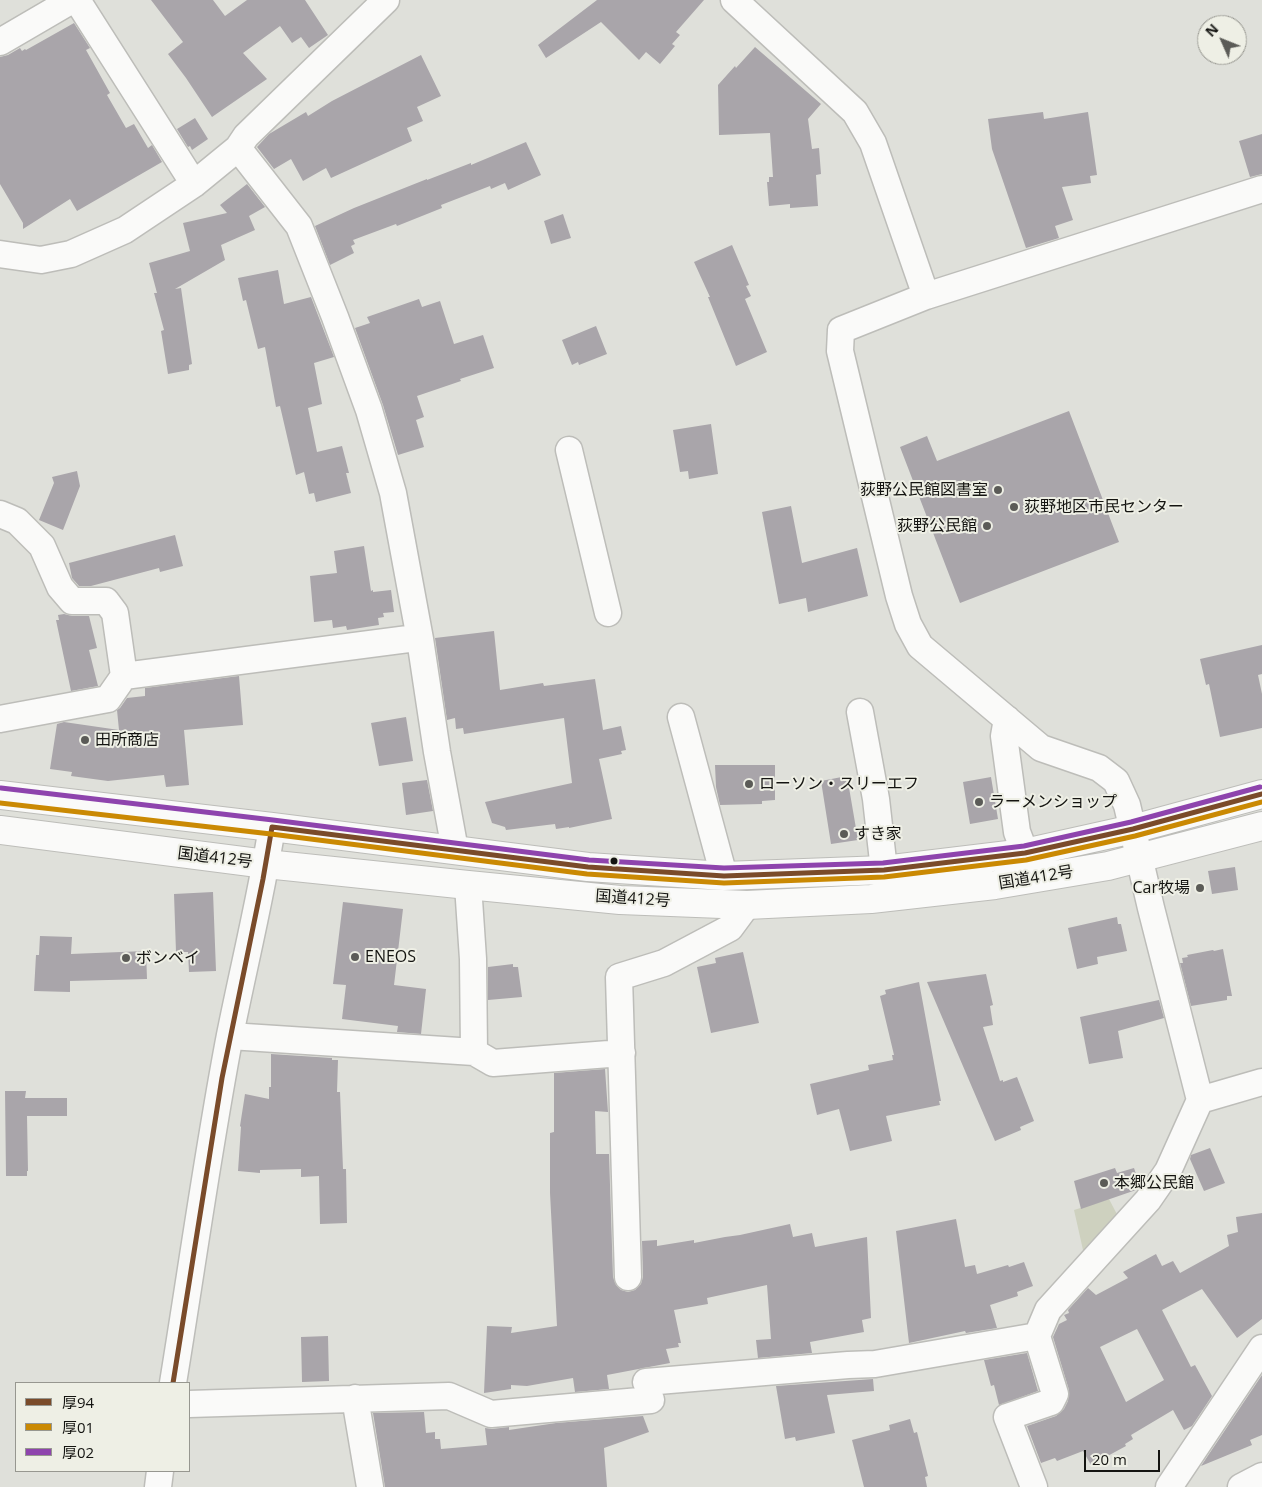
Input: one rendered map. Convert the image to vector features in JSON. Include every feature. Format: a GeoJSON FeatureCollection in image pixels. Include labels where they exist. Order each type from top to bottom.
{"type":"FeatureCollection","features":[{"type":"Feature","properties":{"kind":"highway","name":"国道412号"},"geometry":{"type":"LineString","coordinates":[[0,795],[272,827],[588,868],[724,876],[884,870],[1025,853],[1133,828],[1262,794]]}},
{"type":"Feature","properties":{"kind":"highway","name":"国道412号"},"geometry":{"type":"LineString","coordinates":[[0,830],[266,864],[468,885],[620,900],[747,905],[872,899],[995,885],[1108,866],[1262,826]]}},
{"type":"Feature","properties":{"kind":"street"},"geometry":{"type":"LineString","coordinates":[[0,42],[72,0]]}},
{"type":"Feature","properties":{"kind":"street"},"geometry":{"type":"LineString","coordinates":[[77,0],[194,184]]}},
{"type":"Feature","properties":{"kind":"street"},"geometry":{"type":"LineString","coordinates":[[0,254],[41,260],[71,254],[125,230],[194,184],[238,148],[246,136],[386,0]]}},
{"type":"Feature","properties":{"kind":"street"},"geometry":{"type":"LineString","coordinates":[[734,0],[856,112],[864,143],[926,296]]}},
{"type":"Feature","properties":{"kind":"street"},"geometry":{"type":"LineString","coordinates":[[238,148],[298,226],[335,317],[368,410],[393,493],[455,850]]}},
{"type":"Feature","properties":{"kind":"street"},"geometry":{"type":"LineString","coordinates":[[1034,1487],[1007,1417],[1051,1402],[1055,1394],[1038,1336],[1048,1310],[1148,1200],[1168,1171],[1200,1100],[1127,805],[1116,781],[1099,768],[1041,748],[920,646],[908,624],[899,596],[840,352],[842,330],[926,296],[1262,189]]}},
{"type":"Feature","properties":{"kind":"street"},"geometry":{"type":"LineString","coordinates":[[568,450],[608,613]]}},
{"type":"Feature","properties":{"kind":"street"},"geometry":{"type":"LineString","coordinates":[[0,514],[17,521],[42,546],[60,587],[72,601],[106,601],[115,613],[124,676],[108,699],[0,718]]}},
{"type":"Feature","properties":{"kind":"street"},"geometry":{"type":"LineString","coordinates":[[124,676],[416,638],[420,640]]}},
{"type":"Feature","properties":{"kind":"street"},"geometry":{"type":"LineString","coordinates":[[860,712],[876,799],[884,870]]}},
{"type":"Feature","properties":{"kind":"street"},"geometry":{"type":"LineString","coordinates":[[681,717],[724,876]]}},
{"type":"Feature","properties":{"kind":"street"},"geometry":{"type":"LineString","coordinates":[[1007,719],[1004,736],[1017,832],[1025,853]]}},
{"type":"Feature","properties":{"kind":"street"},"geometry":{"type":"LineString","coordinates":[[173,1382],[230,1036],[272,827]]}},
{"type":"Feature","properties":{"kind":"street"},"geometry":{"type":"LineString","coordinates":[[468,885],[473,958],[474,1052]]}},
{"type":"Feature","properties":{"kind":"street"},"geometry":{"type":"LineString","coordinates":[[628,1277],[619,977],[664,963],[730,928],[747,905]]}},
{"type":"Feature","properties":{"kind":"street"},"geometry":{"type":"LineString","coordinates":[[230,1036],[474,1052],[493,1063],[622,1053]]}},
{"type":"Feature","properties":{"kind":"street"},"geometry":{"type":"LineString","coordinates":[[1200,1100],[1262,1082]]}},
{"type":"Feature","properties":{"kind":"street"},"geometry":{"type":"LineString","coordinates":[[190,1404],[450,1396],[490,1414],[848,1364],[875,1364],[1038,1336]]}},
{"type":"Feature","properties":{"kind":"street"},"geometry":{"type":"LineString","coordinates":[[1169,1487],[1262,1348]]}},
{"type":"Feature","properties":{"kind":"street"},"geometry":{"type":"LineString","coordinates":[[355,1398],[370,1487]]}},
{"type":"Feature","properties":{"kind":"street"},"geometry":{"type":"LineString","coordinates":[[158,1487],[160,1472]]}},
{"type":"Feature","properties":{"kind":"street"},"geometry":{"type":"LineString","coordinates":[[1241,1487],[1262,1476]]}},
{"type":"Feature","properties":{"kind":"green space"},"geometry":{"type":"Polygon","coordinates":[[[1109,1199],[1121,1222],[1096,1248],[1083,1250],[1074,1210],[1109,1199]]]}},
{"type":"Feature","properties":{"kind":"building"},"geometry":{"type":"Polygon","coordinates":[[[151,0],[213,0],[225,16],[247,0],[305,0],[328,35],[309,48],[301,37],[292,43],[280,26],[243,53],[267,79],[212,117],[168,54],[183,42],[151,0]]]}},
{"type":"Feature","properties":{"kind":"building"},"geometry":{"type":"Polygon","coordinates":[[[597,0],[704,0],[676,32],[680,35],[672,44],[675,46],[660,64],[646,52],[639,60],[601,22],[546,58],[538,45],[597,0]]]}},
{"type":"Feature","properties":{"kind":"building"},"geometry":{"type":"Polygon","coordinates":[[[74,23],[90,48],[86,50],[110,93],[107,95],[126,128],[134,124],[148,148],[152,145],[162,162],[77,211],[70,199],[23,229],[23,223],[0,184],[0,57],[20,48],[22,51],[26,50],[74,23]]]}},
{"type":"Feature","properties":{"kind":"building"},"geometry":{"type":"Polygon","coordinates":[[[755,47],[821,104],[808,119],[812,149],[819,148],[821,174],[816,175],[818,206],[790,208],[790,204],[769,206],[767,182],[769,182],[769,177],[773,177],[770,133],[719,135],[718,85],[755,47]]]}},
{"type":"Feature","properties":{"kind":"building"},"geometry":{"type":"Polygon","coordinates":[[[421,55],[441,96],[417,107],[423,121],[407,128],[412,141],[331,178],[326,168],[303,181],[291,159],[274,169],[257,147],[269,134],[306,112],[308,116],[332,101],[421,55]]]}},
{"type":"Feature","properties":{"kind":"building"},"geometry":{"type":"Polygon","coordinates":[[[1043,112],[1044,119],[1088,112],[1097,175],[1090,176],[1091,183],[1062,187],[1073,220],[1055,226],[1059,238],[1026,248],[992,149],[988,119],[1043,112]]]}},
{"type":"Feature","properties":{"kind":"building"},"geometry":{"type":"Polygon","coordinates":[[[195,118],[208,139],[192,150],[190,146],[188,147],[177,129],[195,118]]]}},
{"type":"Feature","properties":{"kind":"building"},"geometry":{"type":"Polygon","coordinates":[[[1262,134],[1262,174],[1250,177],[1239,141],[1262,134]]]}},
{"type":"Feature","properties":{"kind":"building"},"geometry":{"type":"Polygon","coordinates":[[[526,142],[541,175],[508,190],[505,183],[491,189],[490,186],[441,205],[442,208],[397,226],[396,224],[353,240],[355,244],[351,246],[354,253],[330,265],[315,226],[354,208],[427,179],[471,163],[471,165],[526,142]]]}},
{"type":"Feature","properties":{"kind":"building"},"geometry":{"type":"Polygon","coordinates":[[[247,184],[265,207],[249,216],[255,230],[221,245],[225,260],[175,289],[181,288],[192,364],[189,365],[189,370],[168,374],[161,331],[164,330],[154,293],[157,293],[149,263],[190,251],[183,223],[227,213],[220,205],[247,184]]]}},
{"type":"Feature","properties":{"kind":"building"},"geometry":{"type":"Polygon","coordinates":[[[563,214],[571,238],[551,244],[544,221],[563,214]]]}},
{"type":"Feature","properties":{"kind":"building"},"geometry":{"type":"Polygon","coordinates":[[[732,245],[749,285],[746,286],[751,296],[745,299],[767,352],[736,366],[708,297],[710,297],[694,262],[732,245]]]}},
{"type":"Feature","properties":{"kind":"building"},"geometry":{"type":"Polygon","coordinates":[[[278,270],[284,304],[311,297],[334,357],[314,363],[322,404],[308,408],[317,452],[342,446],[349,473],[346,473],[351,493],[316,502],[314,493],[309,494],[304,472],[296,475],[280,406],[276,407],[265,347],[258,349],[246,300],[243,301],[238,278],[278,270]]]}},
{"type":"Feature","properties":{"kind":"building"},"geometry":{"type":"Polygon","coordinates":[[[419,299],[422,307],[440,301],[454,344],[483,335],[494,368],[417,396],[424,417],[416,420],[424,447],[398,455],[383,405],[355,328],[370,323],[367,317],[419,299]]]}},
{"type":"Feature","properties":{"kind":"building"},"geometry":{"type":"Polygon","coordinates":[[[596,326],[607,354],[579,365],[578,362],[572,365],[562,340],[596,326]]]}},
{"type":"Feature","properties":{"kind":"building","name":"荻野地区市民センター"},"geometry":{"type":"Polygon","coordinates":[[[1069,411],[1119,542],[960,603],[900,447],[927,436],[937,461],[1069,411]]]}},
{"type":"Feature","properties":{"kind":"building"},"geometry":{"type":"Polygon","coordinates":[[[711,424],[718,474],[689,479],[688,471],[680,472],[673,430],[711,424]]]}},
{"type":"Feature","properties":{"kind":"building"},"geometry":{"type":"Polygon","coordinates":[[[77,471],[80,486],[63,530],[39,520],[54,483],[52,477],[77,471]]]}},
{"type":"Feature","properties":{"kind":"building"},"geometry":{"type":"Polygon","coordinates":[[[791,506],[802,563],[857,548],[868,596],[808,612],[806,598],[779,604],[762,512],[791,506]]]}},
{"type":"Feature","properties":{"kind":"building"},"geometry":{"type":"Polygon","coordinates":[[[175,535],[183,566],[160,572],[159,568],[91,586],[79,586],[72,578],[69,563],[175,535]]]}},
{"type":"Feature","properties":{"kind":"building"},"geometry":{"type":"Polygon","coordinates":[[[364,546],[371,591],[391,590],[394,612],[383,613],[384,617],[378,618],[379,625],[347,630],[346,626],[333,628],[332,620],[314,622],[310,576],[337,573],[334,551],[364,546]]]}},
{"type":"Feature","properties":{"kind":"building"},"geometry":{"type":"Polygon","coordinates":[[[58,615],[89,616],[97,648],[89,650],[98,686],[71,691],[56,620],[59,620],[58,615]]]}},
{"type":"Feature","properties":{"kind":"building"},"geometry":{"type":"Polygon","coordinates":[[[494,631],[500,690],[543,683],[544,686],[595,679],[603,730],[621,726],[626,750],[621,751],[622,754],[599,759],[612,819],[556,829],[555,824],[506,830],[505,827],[492,823],[485,802],[572,783],[564,718],[464,734],[463,728],[456,729],[455,718],[447,720],[435,638],[494,631]]]}},
{"type":"Feature","properties":{"kind":"building"},"geometry":{"type":"Polygon","coordinates":[[[1262,645],[1262,674],[1258,675],[1262,694],[1262,728],[1220,737],[1209,684],[1206,685],[1200,659],[1262,645]]]}},
{"type":"Feature","properties":{"kind":"building"},"geometry":{"type":"Polygon","coordinates":[[[239,676],[243,725],[184,730],[189,785],[166,787],[164,775],[108,781],[71,776],[72,772],[50,769],[57,724],[64,722],[119,730],[117,710],[127,698],[145,696],[145,688],[239,676]]]}},
{"type":"Feature","properties":{"kind":"building"},"geometry":{"type":"Polygon","coordinates":[[[406,717],[413,761],[379,766],[371,723],[406,717]]]}},
{"type":"Feature","properties":{"kind":"building"},"geometry":{"type":"Polygon","coordinates":[[[715,765],[775,765],[775,800],[762,801],[762,804],[720,805],[716,787],[715,765]]]}},
{"type":"Feature","properties":{"kind":"building"},"geometry":{"type":"Polygon","coordinates":[[[847,776],[858,840],[831,844],[821,781],[847,776]]]}},
{"type":"Feature","properties":{"kind":"building"},"geometry":{"type":"Polygon","coordinates":[[[991,777],[998,819],[970,824],[963,782],[991,777]]]}},
{"type":"Feature","properties":{"kind":"building"},"geometry":{"type":"Polygon","coordinates":[[[427,780],[433,811],[406,815],[402,783],[427,780]]]}},
{"type":"Feature","properties":{"kind":"building"},"geometry":{"type":"Polygon","coordinates":[[[1235,867],[1238,890],[1212,894],[1208,871],[1235,867]]]}},
{"type":"Feature","properties":{"kind":"building"},"geometry":{"type":"Polygon","coordinates":[[[213,892],[216,971],[189,972],[188,952],[176,952],[174,894],[213,892]]]}},
{"type":"Feature","properties":{"kind":"building"},"geometry":{"type":"Polygon","coordinates":[[[343,902],[403,909],[394,985],[426,989],[421,1034],[397,1032],[398,1026],[342,1019],[346,985],[333,984],[343,902]]]}},
{"type":"Feature","properties":{"kind":"building"},"geometry":{"type":"Polygon","coordinates":[[[1117,917],[1118,924],[1121,924],[1127,951],[1097,957],[1098,964],[1077,969],[1068,928],[1117,917]]]}},
{"type":"Feature","properties":{"kind":"building"},"geometry":{"type":"Polygon","coordinates":[[[40,936],[72,937],[71,954],[146,951],[147,979],[70,981],[70,992],[34,991],[36,955],[39,955],[40,936]]]}},
{"type":"Feature","properties":{"kind":"building"},"geometry":{"type":"Polygon","coordinates":[[[1223,949],[1232,996],[1227,996],[1227,1000],[1191,1006],[1180,963],[1183,963],[1182,958],[1188,957],[1187,955],[1223,949]]]}},
{"type":"Feature","properties":{"kind":"building"},"geometry":{"type":"Polygon","coordinates":[[[743,952],[759,1023],[711,1033],[697,967],[716,963],[715,958],[743,952]]]}},
{"type":"Feature","properties":{"kind":"building"},"geometry":{"type":"Polygon","coordinates":[[[513,964],[513,967],[518,967],[522,997],[488,1000],[488,967],[513,964]]]}},
{"type":"Feature","properties":{"kind":"building"},"geometry":{"type":"Polygon","coordinates":[[[986,974],[993,1005],[990,1006],[993,1025],[983,1027],[1000,1081],[1003,1080],[1003,1082],[1017,1077],[1034,1121],[1020,1127],[1021,1130],[995,1141],[927,982],[986,974]]]}},
{"type":"Feature","properties":{"kind":"building"},"geometry":{"type":"Polygon","coordinates":[[[919,982],[941,1101],[939,1101],[940,1105],[886,1116],[892,1141],[850,1151],[839,1109],[817,1115],[810,1084],[869,1070],[868,1065],[893,1060],[892,1055],[894,1055],[880,996],[886,994],[885,990],[919,982]]]}},
{"type":"Feature","properties":{"kind":"building"},"geometry":{"type":"Polygon","coordinates":[[[1159,1000],[1164,1018],[1118,1031],[1123,1058],[1089,1064],[1080,1017],[1159,1000]]]}},
{"type":"Feature","properties":{"kind":"building"},"geometry":{"type":"Polygon","coordinates":[[[271,1054],[338,1060],[337,1092],[340,1092],[343,1169],[346,1169],[347,1223],[320,1224],[319,1176],[301,1177],[301,1169],[260,1170],[260,1173],[238,1171],[240,1126],[245,1094],[269,1099],[271,1054]]]}},
{"type":"Feature","properties":{"kind":"building"},"geometry":{"type":"Polygon","coordinates":[[[605,1069],[608,1112],[595,1111],[596,1154],[609,1154],[613,1277],[616,1285],[621,1290],[628,1292],[635,1290],[641,1284],[643,1277],[642,1241],[657,1240],[657,1246],[694,1240],[694,1243],[790,1224],[793,1237],[812,1233],[815,1247],[867,1237],[871,1318],[862,1320],[864,1332],[810,1342],[812,1353],[758,1358],[756,1340],[771,1339],[767,1285],[707,1298],[708,1304],[674,1310],[681,1343],[678,1343],[679,1347],[666,1349],[670,1363],[607,1375],[609,1389],[575,1392],[573,1378],[527,1386],[511,1385],[511,1389],[484,1393],[487,1326],[512,1327],[511,1333],[557,1326],[550,1193],[550,1133],[554,1132],[554,1073],[605,1069]]]}},
{"type":"Feature","properties":{"kind":"building"},"geometry":{"type":"Polygon","coordinates":[[[5,1091],[26,1091],[25,1098],[67,1098],[67,1116],[27,1116],[27,1176],[6,1176],[5,1091]]]}},
{"type":"Feature","properties":{"kind":"building"},"geometry":{"type":"Polygon","coordinates":[[[1210,1148],[1225,1183],[1204,1191],[1190,1159],[1191,1155],[1210,1148]]]}},
{"type":"Feature","properties":{"kind":"building"},"geometry":{"type":"Polygon","coordinates":[[[1115,1168],[1117,1173],[1134,1168],[1140,1186],[1136,1190],[1081,1209],[1074,1181],[1115,1168]]]}},
{"type":"Feature","properties":{"kind":"building"},"geometry":{"type":"Polygon","coordinates":[[[1262,1213],[1262,1319],[1237,1338],[1202,1289],[1162,1310],[1191,1367],[1195,1365],[1212,1396],[1192,1426],[1184,1430],[1173,1410],[1131,1435],[1133,1439],[1125,1444],[1126,1446],[1091,1465],[1083,1451],[1057,1461],[1055,1458],[1041,1463],[1027,1426],[1056,1416],[1064,1409],[1068,1401],[1069,1390],[1053,1337],[1059,1324],[1067,1320],[1064,1315],[1069,1313],[1068,1310],[1088,1288],[1096,1295],[1128,1278],[1123,1272],[1156,1254],[1162,1266],[1173,1261],[1180,1273],[1229,1246],[1227,1235],[1238,1232],[1236,1217],[1262,1213]],[[1137,1329],[1100,1347],[1126,1402],[1164,1380],[1137,1329]]]}},
{"type":"Feature","properties":{"kind":"building"},"geometry":{"type":"Polygon","coordinates":[[[956,1219],[965,1267],[975,1265],[977,1274],[1024,1262],[1033,1286],[1017,1292],[1018,1296],[990,1305],[997,1328],[966,1333],[965,1331],[909,1343],[896,1231],[956,1219]]]}},
{"type":"Feature","properties":{"kind":"building"},"geometry":{"type":"Polygon","coordinates":[[[328,1336],[329,1381],[302,1382],[301,1337],[328,1336]]]}},
{"type":"Feature","properties":{"kind":"building"},"geometry":{"type":"Polygon","coordinates":[[[1027,1353],[1038,1391],[999,1405],[994,1385],[991,1386],[984,1360],[1027,1353]]]}},
{"type":"Feature","properties":{"kind":"building"},"geometry":{"type":"Polygon","coordinates":[[[1262,1375],[1262,1435],[1250,1440],[1252,1445],[1201,1466],[1262,1375]]]}},
{"type":"Feature","properties":{"kind":"building"},"geometry":{"type":"Polygon","coordinates":[[[873,1379],[874,1391],[827,1395],[835,1433],[796,1441],[795,1437],[785,1439],[776,1386],[873,1379]]]}},
{"type":"Feature","properties":{"kind":"building"},"geometry":{"type":"Polygon","coordinates":[[[424,1412],[426,1433],[435,1432],[435,1439],[440,1439],[441,1449],[487,1445],[485,1428],[509,1427],[509,1430],[556,1423],[643,1416],[649,1432],[604,1448],[607,1487],[385,1487],[373,1413],[424,1412]]]}},
{"type":"Feature","properties":{"kind":"building"},"geometry":{"type":"Polygon","coordinates":[[[910,1419],[914,1433],[917,1432],[928,1476],[925,1477],[927,1487],[864,1487],[852,1440],[890,1430],[889,1425],[910,1419]]]}},
{"type":"Feature","properties":{"kind":"transit line","name":"厚02"},"geometry":{"type":"LineString","coordinates":[[1,788],[589,860],[724,868],[883,863],[1024,846],[1131,822],[1260,787]]}},
{"type":"Feature","properties":{"kind":"transit line","name":"厚94"},"geometry":{"type":"LineString","coordinates":[[173,1382],[222,1078],[272,827],[588,867],[724,876],[884,870],[1025,853],[1133,829],[1262,794]]}},
{"type":"Feature","properties":{"kind":"transit line","name":"厚01"},"geometry":{"type":"LineString","coordinates":[[0,803],[271,834],[587,874],[724,883],[884,877],[1026,860],[1135,836],[1262,802]]}},
{"type":"Feature","properties":{"kind":"place","name":"荻野公民館図書室"},"geometry":{"type":"Point","coordinates":[998,490]}},
{"type":"Feature","properties":{"kind":"place","name":"荻野地区市民センター"},"geometry":{"type":"Point","coordinates":[1014,507]}},
{"type":"Feature","properties":{"kind":"place","name":"荻野公民館"},"geometry":{"type":"Point","coordinates":[987,526]}},
{"type":"Feature","properties":{"kind":"place","name":"田所商店"},"geometry":{"type":"Point","coordinates":[85,740]}},
{"type":"Feature","properties":{"kind":"place","name":"ローソン・スリーエフ"},"geometry":{"type":"Point","coordinates":[749,784]}},
{"type":"Feature","properties":{"kind":"place","name":"ラーメンショップ"},"geometry":{"type":"Point","coordinates":[979,802]}},
{"type":"Feature","properties":{"kind":"place","name":"すき家"},"geometry":{"type":"Point","coordinates":[844,834]}},
{"type":"Feature","properties":{"kind":"place","name":"Car牧場"},"geometry":{"type":"Point","coordinates":[1200,888]}},
{"type":"Feature","properties":{"kind":"place","name":"ENEOS"},"geometry":{"type":"Point","coordinates":[355,957]}},
{"type":"Feature","properties":{"kind":"place","name":"ボンベイ"},"geometry":{"type":"Point","coordinates":[126,958]}},
{"type":"Feature","properties":{"kind":"place","name":"本郷公民館"},"geometry":{"type":"Point","coordinates":[1104,1183]}}]}
